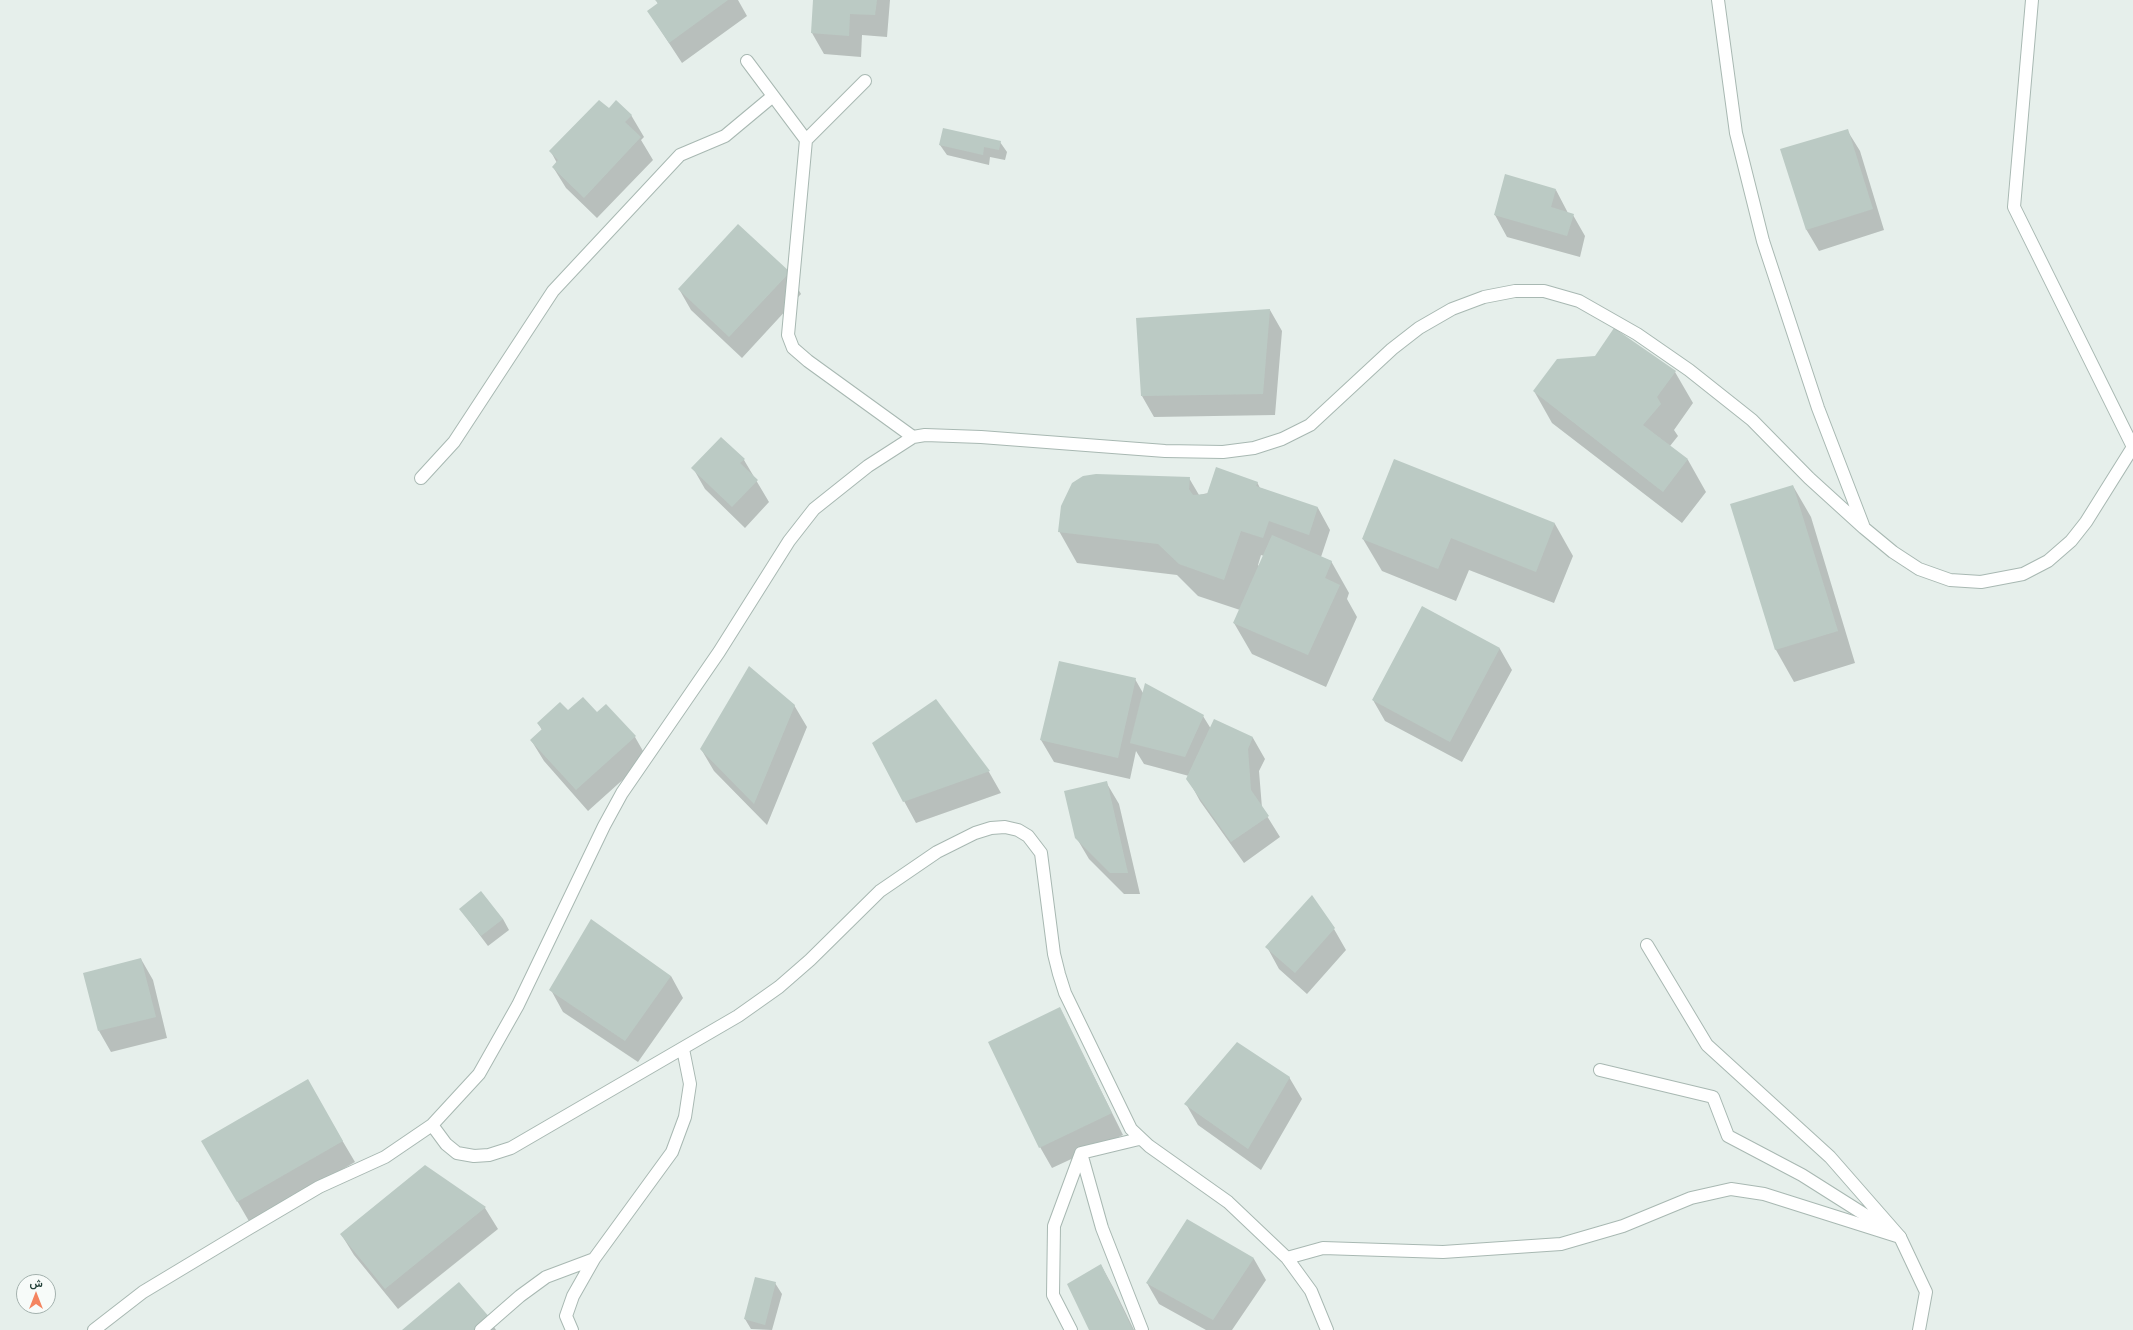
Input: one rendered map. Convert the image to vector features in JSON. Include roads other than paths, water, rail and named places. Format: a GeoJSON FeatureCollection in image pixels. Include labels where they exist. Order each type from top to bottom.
{"type":"FeatureCollection","features":[{"type":"Feature","properties":{"kind":"street"},"geometry":{"type":"LineString","coordinates":[[1718,0],[1736,133],[1763,241],[1818,408],[1864,528]]}},
{"type":"Feature","properties":{"kind":"street"},"geometry":{"type":"LineString","coordinates":[[94,1330],[143,1292],[319,1187],[385,1157],[432,1126],[479,1074],[518,1005],[604,826],[622,793],[719,652],[789,541],[814,509],[868,466],[913,437],[925,435],[981,437],[1165,451],[1223,452],[1254,448],[1282,439],[1310,425],[1392,349],[1419,328],[1452,309],[1491,295],[1514,291],[1544,291],[1579,301],[1637,334],[1689,370],[1752,420],[1809,478],[1864,528],[1894,552],[1919,569],[1950,580],[1981,582],[2023,574],[2048,561],[2071,541],[2133,447],[2014,207],[2032,0]]}},
{"type":"Feature","properties":{"kind":"street"},"geometry":{"type":"LineString","coordinates":[[747,61],[806,140]]}},
{"type":"Feature","properties":{"kind":"street"},"geometry":{"type":"LineString","coordinates":[[865,80],[806,140],[788,336],[793,348],[808,361],[913,437]]}},
{"type":"Feature","properties":{"kind":"street"},"geometry":{"type":"LineString","coordinates":[[421,478],[454,442],[553,290],[680,155],[725,136],[773,96]]}},
{"type":"Feature","properties":{"kind":"street"},"geometry":{"type":"LineString","coordinates":[[432,1126],[446,1144],[457,1153],[474,1156],[489,1155],[511,1148],[738,1016],[779,987],[810,960],[880,891],[937,852],[975,833],[991,828],[1005,827],[1018,830],[1028,836],[1041,854],[1053,947],[1059,974],[1066,993],[1131,1129],[1139,1139],[1228,1202],[1287,1258],[1312,1290],[1327,1330]]}},
{"type":"Feature","properties":{"kind":"street"},"geometry":{"type":"LineString","coordinates":[[1648,945],[1707,1045],[1830,1157],[1900,1237],[1926,1292],[1919,1330]]}},
{"type":"Feature","properties":{"kind":"street"},"geometry":{"type":"LineString","coordinates":[[572,1330],[566,1316],[573,1296],[594,1259],[672,1152],[685,1117],[690,1084],[683,1049]]}},
{"type":"Feature","properties":{"kind":"street"},"geometry":{"type":"LineString","coordinates":[[1600,1070],[1713,1097],[1728,1136],[1802,1175],[1900,1237]]}},
{"type":"Feature","properties":{"kind":"street"},"geometry":{"type":"LineString","coordinates":[[1081,1153],[1139,1139]]}},
{"type":"Feature","properties":{"kind":"street"},"geometry":{"type":"LineString","coordinates":[[1071,1330],[1053,1295],[1054,1226],[1081,1153]]}},
{"type":"Feature","properties":{"kind":"street"},"geometry":{"type":"LineString","coordinates":[[1081,1153],[1102,1228],[1142,1330]]}},
{"type":"Feature","properties":{"kind":"street"},"geometry":{"type":"LineString","coordinates":[[1287,1258],[1323,1248],[1443,1252],[1561,1244],[1623,1226],[1692,1198],[1731,1189],[1764,1194],[1900,1237]]}},
{"type":"Feature","properties":{"kind":"street"},"geometry":{"type":"LineString","coordinates":[[481,1330],[520,1296],[546,1277],[594,1259]]}}]}
